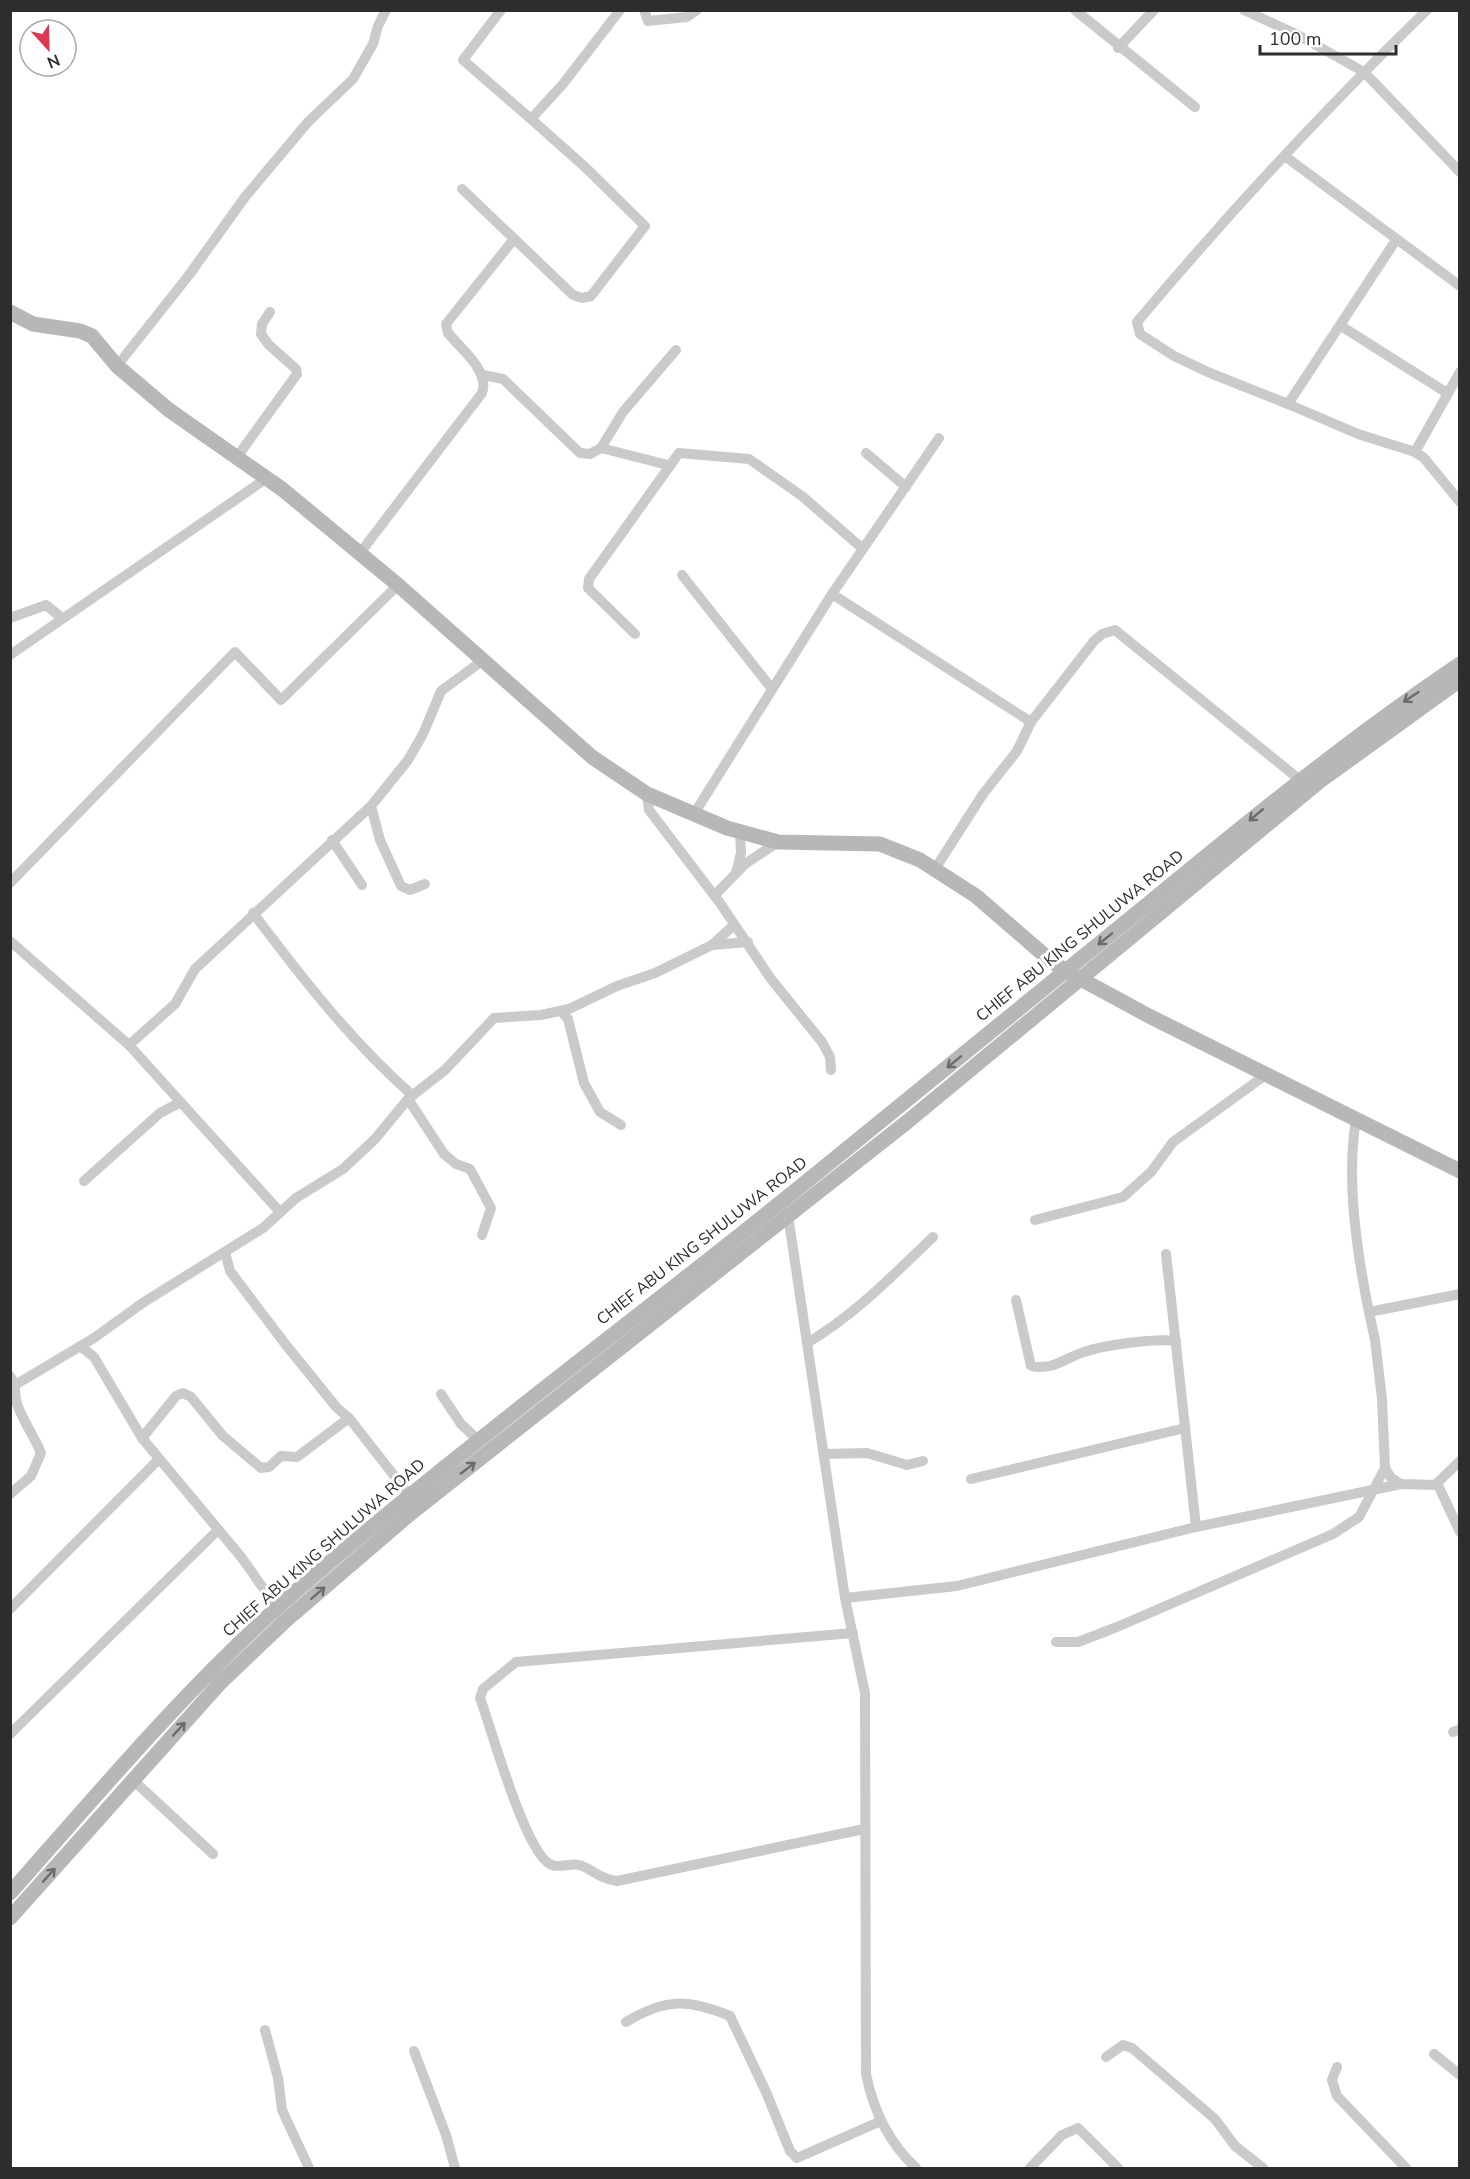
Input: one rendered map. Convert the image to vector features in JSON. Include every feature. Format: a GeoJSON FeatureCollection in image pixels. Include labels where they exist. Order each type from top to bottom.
{"type":"FeatureCollection","features":[{"type":"Feature","properties":{"kind":"street"},"geometry":{"type":"LineString","coordinates":[[117,366],[189,275],[245,197],[308,122],[353,79],[374,44],[378,26],[386,10]]}},
{"type":"Feature","properties":{"kind":"street"},"geometry":{"type":"LineString","coordinates":[[462,189],[573,295],[582,298],[591,296],[645,226],[585,167],[463,60],[501,10]]}},
{"type":"Feature","properties":{"kind":"street"},"geometry":{"type":"LineString","coordinates":[[531,119],[563,84],[620,10]]}},
{"type":"Feature","properties":{"kind":"street"},"geometry":{"type":"LineString","coordinates":[[644,10],[648,21],[687,17],[698,10]]}},
{"type":"Feature","properties":{"kind":"street"},"geometry":{"type":"LineString","coordinates":[[1075,10],[1118,48],[1195,107]]}},
{"type":"Feature","properties":{"kind":"street"},"geometry":{"type":"LineString","coordinates":[[1118,48],[1154,10]]}},
{"type":"Feature","properties":{"kind":"street"},"geometry":{"type":"LineString","coordinates":[[1244,10],[1298,35],[1364,72],[1460,172]]}},
{"type":"Feature","properties":{"kind":"street"},"geometry":{"type":"LineString","coordinates":[[1427,10],[1364,72],[1197,251],[1137,326],[1140,334],[1174,356],[1358,434],[1415,452],[1424,458],[1459,501]]}},
{"type":"Feature","properties":{"kind":"street"},"geometry":{"type":"LineString","coordinates":[[1287,157],[1460,286]]}},
{"type":"Feature","properties":{"kind":"street"},"geometry":{"type":"LineString","coordinates":[[360,553],[482,393],[485,384],[483,375],[448,333],[446,324],[514,239]]}},
{"type":"Feature","properties":{"kind":"street"},"geometry":{"type":"LineString","coordinates":[[1288,404],[1396,240]]}},
{"type":"Feature","properties":{"kind":"street"},"geometry":{"type":"LineString","coordinates":[[10,312],[33,324],[80,331],[92,336],[117,366],[169,410],[267,478],[398,585],[592,757],[647,794],[740,832],[778,842],[880,844],[904,852],[976,896],[1051,961],[1066,971],[1149,1016],[1460,1171]]}},
{"type":"Feature","properties":{"kind":"street"},"geometry":{"type":"LineString","coordinates":[[237,457],[297,374],[296,369],[269,345],[261,334],[262,324],[270,312]]}},
{"type":"Feature","properties":{"kind":"street"},"geometry":{"type":"LineString","coordinates":[[1341,326],[1447,393]]}},
{"type":"Feature","properties":{"kind":"street"},"geometry":{"type":"LineString","coordinates":[[483,375],[503,379],[580,453],[590,453],[601,448],[623,412],[676,350]]}},
{"type":"Feature","properties":{"kind":"street"},"geometry":{"type":"LineString","coordinates":[[1415,452],[1460,372]]}},
{"type":"Feature","properties":{"kind":"street"},"geometry":{"type":"LineString","coordinates":[[694,814],[832,594],[939,438]]}},
{"type":"Feature","properties":{"kind":"street"},"geometry":{"type":"LineString","coordinates":[[601,448],[668,465]]}},
{"type":"Feature","properties":{"kind":"street"},"geometry":{"type":"LineString","coordinates":[[635,634],[588,588],[589,579],[652,492],[668,465],[679,453],[749,459],[802,496],[863,549]]}},
{"type":"Feature","properties":{"kind":"street"},"geometry":{"type":"LineString","coordinates":[[866,453],[906,487]]}},
{"type":"Feature","properties":{"kind":"street"},"geometry":{"type":"LineString","coordinates":[[10,655],[267,478]]}},
{"type":"Feature","properties":{"kind":"street"},"geometry":{"type":"LineString","coordinates":[[682,575],[772,689]]}},
{"type":"Feature","properties":{"kind":"street"},"geometry":{"type":"LineString","coordinates":[[10,883],[235,652],[281,700],[398,585]]}},
{"type":"Feature","properties":{"kind":"street"},"geometry":{"type":"LineString","coordinates":[[832,594],[1030,722]]}},
{"type":"Feature","properties":{"kind":"street"},"geometry":{"type":"LineString","coordinates":[[10,618],[46,605],[62,618]]}},
{"type":"Feature","properties":{"kind":"street"},"geometry":{"type":"LineString","coordinates":[[935,869],[983,794],[1017,751],[1030,722],[1094,641],[1102,634],[1115,630],[1300,780]]}},
{"type":"Feature","properties":{"kind":"street"},"geometry":{"type":"LineString","coordinates":[[129,1046],[175,1005],[195,969],[371,806],[413,751],[441,691],[482,661]]}},
{"type":"Feature","properties":{"kind":"street","name":"CHIEF ABU KING SHULUWA ROAD"},"geometry":{"type":"LineString","coordinates":[[10,1893],[145,1741],[208,1674],[277,1608],[477,1440],[625,1334],[810,1179],[1300,780],[1388,713],[1460,664]]}},
{"type":"Feature","properties":{"kind":"street"},"geometry":{"type":"LineString","coordinates":[[10,1918],[220,1683],[285,1621],[411,1513],[625,1334],[788,1215],[907,1122],[1320,781],[1460,680]]}},
{"type":"Feature","properties":{"kind":"street"},"geometry":{"type":"LineString","coordinates":[[647,794],[649,810],[715,895],[771,979],[822,1042],[830,1057],[831,1070]]}},
{"type":"Feature","properties":{"kind":"street"},"geometry":{"type":"LineString","coordinates":[[371,806],[380,840],[401,886],[410,890],[425,884]]}},
{"type":"Feature","properties":{"kind":"street"},"geometry":{"type":"LineString","coordinates":[[735,873],[741,853],[740,832]]}},
{"type":"Feature","properties":{"kind":"street"},"geometry":{"type":"LineString","coordinates":[[332,840],[362,885]]}},
{"type":"Feature","properties":{"kind":"street"},"geometry":{"type":"LineString","coordinates":[[715,895],[735,873],[778,842]]}},
{"type":"Feature","properties":{"kind":"street"},"geometry":{"type":"LineString","coordinates":[[253,913],[309,988],[369,1057],[410,1097],[444,1154],[456,1164],[470,1169],[475,1175],[492,1208],[482,1235]]}},
{"type":"Feature","properties":{"kind":"street"},"geometry":{"type":"LineString","coordinates":[[10,1494],[31,1476],[41,1453],[18,1405],[12,1383],[94,1338],[144,1302],[263,1228],[296,1198],[343,1169],[375,1139],[410,1097],[445,1070],[494,1018],[567,1012],[616,986],[661,970],[712,945],[734,925]]}},
{"type":"Feature","properties":{"kind":"street"},"geometry":{"type":"LineString","coordinates":[[10,941],[129,1046],[280,1212]]}},
{"type":"Feature","properties":{"kind":"street"},"geometry":{"type":"LineString","coordinates":[[712,945],[748,942]]}},
{"type":"Feature","properties":{"kind":"street"},"geometry":{"type":"LineString","coordinates":[[567,1012],[584,1083],[600,1112],[621,1125]]}},
{"type":"Feature","properties":{"kind":"street"},"geometry":{"type":"LineString","coordinates":[[1035,1220],[1123,1197],[1151,1172],[1173,1142],[1267,1074]]}},
{"type":"Feature","properties":{"kind":"street"},"geometry":{"type":"LineString","coordinates":[[84,1181],[160,1113],[181,1102]]}},
{"type":"Feature","properties":{"kind":"street"},"geometry":{"type":"LineString","coordinates":[[1056,1642],[1078,1642],[1117,1627],[1333,1534],[1359,1517],[1376,1489],[1385,1468],[1382,1399],[1357,1227],[1352,1164],[1356,1120]]}},
{"type":"Feature","properties":{"kind":"street"},"geometry":{"type":"LineString","coordinates":[[788,1215],[845,1598],[865,1693],[866,2074],[870,2099],[881,2121],[916,2169]]}},
{"type":"Feature","properties":{"kind":"street"},"geometry":{"type":"LineString","coordinates":[[807,1343],[874,1294],[933,1237]]}},
{"type":"Feature","properties":{"kind":"street"},"geometry":{"type":"LineString","coordinates":[[225,1252],[230,1271],[279,1336],[337,1408],[349,1418],[410,1496]]}},
{"type":"Feature","properties":{"kind":"street"},"geometry":{"type":"LineString","coordinates":[[1166,1254],[1196,1527]]}},
{"type":"Feature","properties":{"kind":"street"},"geometry":{"type":"LineString","coordinates":[[1369,1312],[1460,1294]]}},
{"type":"Feature","properties":{"kind":"street"},"geometry":{"type":"LineString","coordinates":[[1016,1300],[1031,1366],[1054,1366],[1096,1349],[1158,1340],[1176,1341]]}},
{"type":"Feature","properties":{"kind":"street"},"geometry":{"type":"LineString","coordinates":[[94,1338],[94,1357]]}},
{"type":"Feature","properties":{"kind":"street"},"geometry":{"type":"LineString","coordinates":[[80,1346],[94,1357],[142,1438],[242,1558],[277,1608]]}},
{"type":"Feature","properties":{"kind":"street"},"geometry":{"type":"LineString","coordinates":[[142,1438],[176,1396],[183,1394],[191,1397],[223,1436],[261,1468],[269,1467],[281,1456],[297,1458],[349,1418]]}},
{"type":"Feature","properties":{"kind":"street"},"geometry":{"type":"LineString","coordinates":[[441,1394],[461,1424],[477,1440]]}},
{"type":"Feature","properties":{"kind":"street"},"geometry":{"type":"LineString","coordinates":[[971,1479],[1185,1428]]}},
{"type":"Feature","properties":{"kind":"street"},"geometry":{"type":"LineString","coordinates":[[824,1454],[867,1453],[907,1465],[923,1461]]}},
{"type":"Feature","properties":{"kind":"street"},"geometry":{"type":"LineString","coordinates":[[10,1609],[159,1459]]}},
{"type":"Feature","properties":{"kind":"street"},"geometry":{"type":"LineString","coordinates":[[845,1598],[957,1586],[1196,1527],[1401,1484],[1436,1484],[1460,1461]]}},
{"type":"Feature","properties":{"kind":"street"},"geometry":{"type":"LineString","coordinates":[[1385,1468],[1391,1478],[1401,1484]]}},
{"type":"Feature","properties":{"kind":"street"},"geometry":{"type":"LineString","coordinates":[[1436,1484],[1460,1532]]}},
{"type":"Feature","properties":{"kind":"street"},"geometry":{"type":"LineString","coordinates":[[10,1734],[218,1530]]}},
{"type":"Feature","properties":{"kind":"street"},"geometry":{"type":"LineString","coordinates":[[853,1633],[516,1662],[483,1689],[480,1698],[526,1832],[538,1854],[551,1865],[581,1865],[602,1879],[617,1881],[864,1829]]}},
{"type":"Feature","properties":{"kind":"street"},"geometry":{"type":"LineString","coordinates":[[145,1741],[157,1754]]}},
{"type":"Feature","properties":{"kind":"street"},"geometry":{"type":"LineString","coordinates":[[133,1780],[213,1854]]}},
{"type":"Feature","properties":{"kind":"street"},"geometry":{"type":"LineString","coordinates":[[626,2022],[644,2011],[677,2002],[705,2006],[730,2016],[766,2092],[790,2151],[797,2158],[881,2121]]}},
{"type":"Feature","properties":{"kind":"street"},"geometry":{"type":"LineString","coordinates":[[265,2031],[278,2078],[282,2110],[309,2169]]}},
{"type":"Feature","properties":{"kind":"street"},"geometry":{"type":"LineString","coordinates":[[1106,2057],[1123,2045],[1128,2045],[1215,2119],[1235,2146],[1263,2169]]}},
{"type":"Feature","properties":{"kind":"street"},"geometry":{"type":"LineString","coordinates":[[414,2051],[446,2135],[455,2169]]}},
{"type":"Feature","properties":{"kind":"street"},"geometry":{"type":"LineString","coordinates":[[1434,2054],[1460,2075]]}},
{"type":"Feature","properties":{"kind":"street"},"geometry":{"type":"LineString","coordinates":[[1337,2067],[1332,2080],[1336,2096],[1406,2169]]}},
{"type":"Feature","properties":{"kind":"street"},"geometry":{"type":"LineString","coordinates":[[1030,2169],[1062,2135],[1078,2128],[1118,2169]]}}]}
